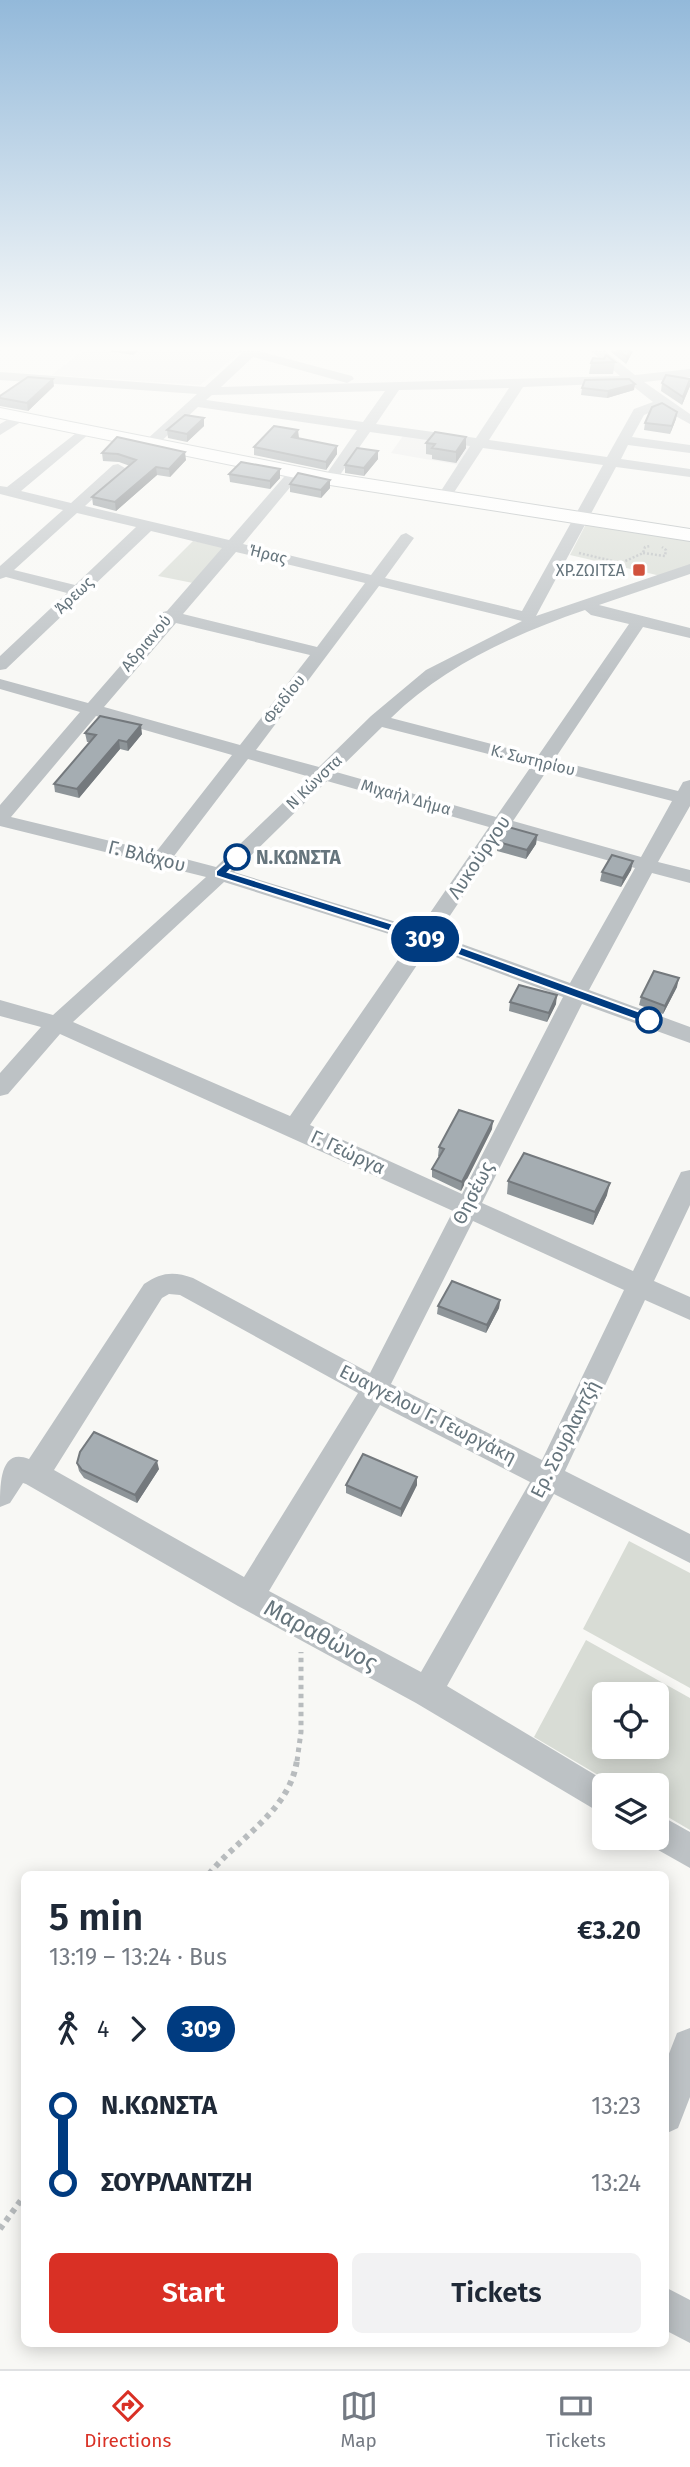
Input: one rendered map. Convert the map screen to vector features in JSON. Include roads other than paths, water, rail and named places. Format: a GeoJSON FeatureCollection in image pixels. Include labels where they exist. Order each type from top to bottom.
{"type":"FeatureCollection","features":[{"type":"Feature","properties":{"kind":"main road"},"geometry":{"type":"LineString","coordinates":[[241,462],[330,479],[690,534]]}},
{"type":"Feature","properties":{"kind":"street"},"geometry":{"type":"LineString","coordinates":[[5,491],[44,462]]}},
{"type":"Feature","properties":{"kind":"street"},"geometry":{"type":"LineString","coordinates":[[330,479],[342,462]]}},
{"type":"Feature","properties":{"kind":"street"},"geometry":{"type":"LineString","coordinates":[[444,497],[468,462]]}},
{"type":"Feature","properties":{"kind":"street"},"geometry":{"type":"LineString","coordinates":[[531,619],[561,553],[612,462]]}},
{"type":"Feature","properties":{"kind":"street"},"geometry":{"type":"LineString","coordinates":[[616,462],[690,473]]}},
{"type":"Feature","properties":{"kind":"street"},"geometry":{"type":"LineString","coordinates":[[1,572],[118,468]]}},
{"type":"Feature","properties":{"kind":"street","name":"Αδριανού"},"geometry":{"type":"LineString","coordinates":[[0,818],[169,616],[295,472]]}},
{"type":"Feature","properties":{"kind":"street","name":"Ήρας"},"geometry":{"type":"LineString","coordinates":[[5,491],[531,619]]}},
{"type":"Feature","properties":{"kind":"street","name":"Άρεως"},"geometry":{"type":"LineString","coordinates":[[0,665],[148,525]]}},
{"type":"Feature","properties":{"kind":"street","name":"Φειδίου"},"geometry":{"type":"LineString","coordinates":[[161,859],[321,653],[406,538]]}},
{"type":"Feature","properties":{"kind":"street","name":"Ν Κώνστα"},"geometry":{"type":"LineString","coordinates":[[0,1088],[57,1024],[220,874],[410,690],[432,674],[531,619],[588,605],[690,569]]}},
{"type":"Feature","properties":{"kind":"street"},"geometry":{"type":"LineString","coordinates":[[1,572],[78,591]]}},
{"type":"Feature","properties":{"kind":"street"},"geometry":{"type":"LineString","coordinates":[[588,605],[597,611],[690,633]]}},
{"type":"Feature","properties":{"kind":"street"},"geometry":{"type":"LineString","coordinates":[[169,616],[321,653]]}},
{"type":"Feature","properties":{"kind":"street","name":"Λυκούργου"},"geometry":{"type":"LineString","coordinates":[[295,1128],[639,621]]}},
{"type":"Feature","properties":{"kind":"street","name":"Μιχαήλ Δήμα"},"geometry":{"type":"LineString","coordinates":[[0,684],[690,877]]}},
{"type":"Feature","properties":{"kind":"street","name":"Κ. Σωτηρίου"},"geometry":{"type":"LineString","coordinates":[[377,720],[544,763],[688,795]]}},
{"type":"Feature","properties":{"kind":"street","name":"Θησέως"},"geometry":{"type":"LineString","coordinates":[[249,1596],[375,1389],[576,993],[688,795]]}},
{"type":"Feature","properties":{"kind":"street","name":"Γ. Βλάχου"},"geometry":{"type":"LineString","coordinates":[[0,818],[220,874],[424,938],[690,1035]]}},
{"type":"Feature","properties":{"kind":"street","name":"Γ. Γεώργα"},"geometry":{"type":"LineString","coordinates":[[0,1008],[57,1024],[295,1128],[690,1309]]}},
{"type":"Feature","properties":{"kind":"street","name":"Ερ. Σουρλαντζή"},"geometry":{"type":"LineString","coordinates":[[427,1692],[549,1475],[690,1179]]}},
{"type":"Feature","properties":{"kind":"street","name":"Ευαγγελου Γ. Γεωργάκη"},"geometry":{"type":"LineString","coordinates":[[35,1474],[153,1291],[165,1283],[184,1285],[375,1389],[549,1475],[690,1549]]}},
{"type":"Feature","properties":{"kind":"street"},"geometry":{"type":"LineString","coordinates":[[0,1494],[17,1468],[35,1474]]}},
{"type":"Feature","properties":{"kind":"street","name":"Μαραθώνος"},"geometry":{"type":"LineString","coordinates":[[35,1474],[249,1596],[427,1692],[592,1792]]}},
{"type":"Feature","properties":{"kind":"street"},"geometry":{"type":"LineString","coordinates":[[669,1838],[690,1851]]}},
{"type":"Feature","properties":{"kind":"street"},"geometry":{"type":"LineString","coordinates":[[669,2104],[690,2046]]}},
{"type":"Feature","properties":{"kind":"street"},"geometry":{"type":"LineString","coordinates":[[669,2310],[690,2323]]}},
{"type":"Feature","properties":{"kind":"place","name":"ΧΡ.ΖΩΙΤΣΑ"},"geometry":{"type":"Point","coordinates":[639,570]}},
{"type":"Feature","properties":{"kind":"place","name":"Ν.ΚΩΝΣΤΑ"},"geometry":{"type":"Point","coordinates":[237,857]}}]}
